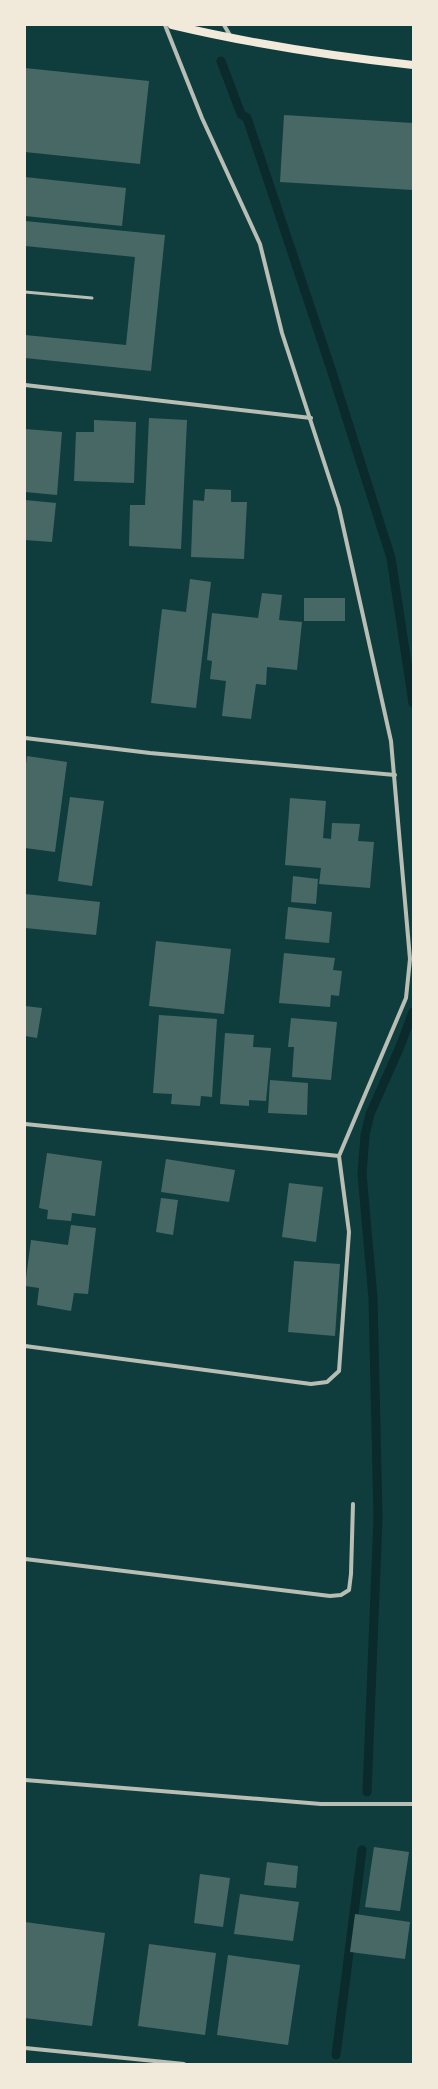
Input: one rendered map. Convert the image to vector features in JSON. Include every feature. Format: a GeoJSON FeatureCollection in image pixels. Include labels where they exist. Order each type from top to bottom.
{"type":"FeatureCollection","features":[{"type":"Feature","properties":{"kind":"main road"},"geometry":{"type":"LineString","coordinates":[[172,25],[232,39],[319,54],[413,65]]}},
{"type":"Feature","properties":{"kind":"street"},"geometry":{"type":"LineString","coordinates":[[25,1346],[311,1384],[328,1382],[339,1371],[349,1232],[345,1188],[339,1156],[406,998],[410,959],[395,775],[383,702],[339,508],[311,418],[282,333],[260,244],[202,118],[165,25]]}},
{"type":"Feature","properties":{"kind":"street"},"geometry":{"type":"LineString","coordinates":[[224,25],[232,39]]}},
{"type":"Feature","properties":{"kind":"street"},"geometry":{"type":"LineString","coordinates":[[25,385],[311,418]]}},
{"type":"Feature","properties":{"kind":"street"},"geometry":{"type":"LineString","coordinates":[[25,738],[150,753],[395,775]]}},
{"type":"Feature","properties":{"kind":"street"},"geometry":{"type":"LineString","coordinates":[[25,1124],[339,1156]]}},
{"type":"Feature","properties":{"kind":"street"},"geometry":{"type":"LineString","coordinates":[[25,1559],[323,1595],[341,1595],[349,1590],[352,1574],[353,1504]]}},
{"type":"Feature","properties":{"kind":"street"},"geometry":{"type":"LineString","coordinates":[[25,1780],[321,1804],[392,1802],[413,1804]]}},
{"type":"Feature","properties":{"kind":"street"},"geometry":{"type":"LineString","coordinates":[[25,2048],[184,2064]]}},
{"type":"Feature","properties":{"kind":"lane"},"geometry":{"type":"LineString","coordinates":[[25,292],[92,298]]}},
{"type":"Feature","properties":{"kind":"building"},"geometry":{"type":"Polygon","coordinates":[[[25,68],[149,81],[140,164],[25,152],[25,68]]]}},
{"type":"Feature","properties":{"kind":"building"},"geometry":{"type":"Polygon","coordinates":[[[284,115],[413,123],[413,190],[280,182],[284,115]]]}},
{"type":"Feature","properties":{"kind":"building"},"geometry":{"type":"Polygon","coordinates":[[[25,177],[126,188],[122,226],[25,216],[25,177]]]}},
{"type":"Feature","properties":{"kind":"building"},"geometry":{"type":"Polygon","coordinates":[[[25,221],[165,235],[151,371],[25,358],[25,335],[126,345],[135,257],[25,246],[25,221]]]}},
{"type":"Feature","properties":{"kind":"building"},"geometry":{"type":"Polygon","coordinates":[[[149,418],[187,420],[181,549],[129,546],[130,505],[145,505],[149,418]]]}},
{"type":"Feature","properties":{"kind":"building"},"geometry":{"type":"Polygon","coordinates":[[[94,420],[136,422],[134,483],[74,481],[76,432],[94,432],[94,420]]]}},
{"type":"Feature","properties":{"kind":"building"},"geometry":{"type":"Polygon","coordinates":[[[25,429],[62,432],[57,495],[25,492],[25,429]]]}},
{"type":"Feature","properties":{"kind":"building"},"geometry":{"type":"Polygon","coordinates":[[[205,489],[231,490],[231,502],[247,502],[244,559],[191,557],[193,500],[204,501],[205,489]]]}},
{"type":"Feature","properties":{"kind":"building"},"geometry":{"type":"Polygon","coordinates":[[[25,500],[56,503],[52,542],[25,540],[25,500]]]}},
{"type":"Feature","properties":{"kind":"building"},"geometry":{"type":"Polygon","coordinates":[[[190,579],[211,582],[196,708],[151,703],[162,609],[186,612],[190,579]]]}},
{"type":"Feature","properties":{"kind":"building"},"geometry":{"type":"Polygon","coordinates":[[[262,593],[282,595],[279,620],[302,622],[297,670],[267,667],[266,685],[256,684],[251,719],[222,716],[226,681],[210,679],[212,661],[207,660],[212,613],[258,618],[262,593]]]}},
{"type":"Feature","properties":{"kind":"building"},"geometry":{"type":"Polygon","coordinates":[[[304,598],[345,598],[345,621],[304,621],[304,598]]]}},
{"type":"Feature","properties":{"kind":"building"},"geometry":{"type":"Polygon","coordinates":[[[27,756],[67,762],[55,852],[25,848],[25,772],[27,756]]]}},
{"type":"Feature","properties":{"kind":"building"},"geometry":{"type":"Polygon","coordinates":[[[70,797],[104,801],[92,886],[58,881],[70,797]]]}},
{"type":"Feature","properties":{"kind":"building"},"geometry":{"type":"Polygon","coordinates":[[[290,798],[326,801],[323,838],[331,839],[332,823],[360,824],[358,841],[374,842],[370,888],[319,884],[321,868],[285,865],[290,798]]]}},
{"type":"Feature","properties":{"kind":"building"},"geometry":{"type":"Polygon","coordinates":[[[293,876],[318,879],[316,904],[291,902],[293,876]]]}},
{"type":"Feature","properties":{"kind":"building"},"geometry":{"type":"Polygon","coordinates":[[[25,894],[100,902],[96,935],[25,928],[25,894]]]}},
{"type":"Feature","properties":{"kind":"building"},"geometry":{"type":"Polygon","coordinates":[[[288,907],[332,912],[329,943],[285,939],[288,907]]]}},
{"type":"Feature","properties":{"kind":"building"},"geometry":{"type":"Polygon","coordinates":[[[156,941],[231,949],[224,1014],[149,1006],[156,941]]]}},
{"type":"Feature","properties":{"kind":"building"},"geometry":{"type":"Polygon","coordinates":[[[284,953],[335,958],[333,970],[342,971],[339,996],[331,995],[330,1007],[279,1003],[284,953]]]}},
{"type":"Feature","properties":{"kind":"building"},"geometry":{"type":"Polygon","coordinates":[[[25,1006],[42,1008],[37,1038],[25,1036],[25,1006]]]}},
{"type":"Feature","properties":{"kind":"building"},"geometry":{"type":"Polygon","coordinates":[[[159,1015],[217,1019],[212,1097],[201,1096],[200,1106],[171,1104],[172,1094],[153,1093],[159,1015]]]}},
{"type":"Feature","properties":{"kind":"building"},"geometry":{"type":"Polygon","coordinates":[[[291,1018],[337,1022],[331,1080],[292,1077],[294,1047],[288,1047],[291,1018]]]}},
{"type":"Feature","properties":{"kind":"building"},"geometry":{"type":"Polygon","coordinates":[[[225,1033],[254,1035],[253,1047],[271,1048],[266,1101],[249,1100],[249,1106],[220,1104],[225,1033]]]}},
{"type":"Feature","properties":{"kind":"building"},"geometry":{"type":"Polygon","coordinates":[[[270,1080],[308,1083],[307,1115],[268,1113],[270,1080]]]}},
{"type":"Feature","properties":{"kind":"building"},"geometry":{"type":"Polygon","coordinates":[[[47,1153],[102,1161],[95,1216],[72,1213],[71,1221],[47,1219],[48,1210],[39,1208],[47,1153]]]}},
{"type":"Feature","properties":{"kind":"building"},"geometry":{"type":"Polygon","coordinates":[[[166,1159],[235,1170],[229,1202],[161,1192],[166,1159]]]}},
{"type":"Feature","properties":{"kind":"building"},"geometry":{"type":"Polygon","coordinates":[[[289,1183],[323,1187],[316,1242],[282,1237],[289,1183]]]}},
{"type":"Feature","properties":{"kind":"building"},"geometry":{"type":"Polygon","coordinates":[[[161,1198],[178,1200],[173,1235],[156,1232],[161,1198]]]}},
{"type":"Feature","properties":{"kind":"building"},"geometry":{"type":"Polygon","coordinates":[[[71,1225],[96,1228],[88,1294],[74,1293],[71,1311],[37,1305],[39,1288],[25,1286],[31,1240],[68,1245],[71,1225]]]}},
{"type":"Feature","properties":{"kind":"building"},"geometry":{"type":"Polygon","coordinates":[[[294,1261],[340,1264],[335,1336],[288,1332],[294,1261]]]}},
{"type":"Feature","properties":{"kind":"building"},"geometry":{"type":"Polygon","coordinates":[[[374,1847],[409,1852],[400,1911],[365,1907],[374,1847]]]}},
{"type":"Feature","properties":{"kind":"building"},"geometry":{"type":"Polygon","coordinates":[[[267,1862],[298,1866],[296,1888],[264,1885],[267,1862]]]}},
{"type":"Feature","properties":{"kind":"building"},"geometry":{"type":"Polygon","coordinates":[[[200,1874],[230,1878],[223,1927],[194,1923],[200,1874]]]}},
{"type":"Feature","properties":{"kind":"building"},"geometry":{"type":"Polygon","coordinates":[[[240,1894],[299,1902],[293,1941],[234,1934],[240,1894]]]}},
{"type":"Feature","properties":{"kind":"building"},"geometry":{"type":"Polygon","coordinates":[[[355,1914],[410,1922],[405,1959],[350,1952],[355,1914]]]}},
{"type":"Feature","properties":{"kind":"building"},"geometry":{"type":"Polygon","coordinates":[[[25,1922],[105,1933],[92,2026],[25,2018],[25,1922]]]}},
{"type":"Feature","properties":{"kind":"building"},"geometry":{"type":"Polygon","coordinates":[[[149,1944],[216,1953],[205,2035],[138,2026],[149,1944]]]}},
{"type":"Feature","properties":{"kind":"building"},"geometry":{"type":"Polygon","coordinates":[[[228,1955],[300,1965],[288,2045],[217,2035],[228,1955]]]}},
{"type":"Feature","properties":{"kind":"waterway"},"geometry":{"type":"LineString","coordinates":[[221,61],[241,114],[247,118],[331,369],[391,558],[413,703]]}},
{"type":"Feature","properties":{"kind":"waterway"},"geometry":{"type":"LineString","coordinates":[[367,1792],[378,1518],[373,1298],[362,1174],[365,1135],[370,1114],[399,1049],[413,1012]]}},
{"type":"Feature","properties":{"kind":"waterway"},"geometry":{"type":"LineString","coordinates":[[336,2055],[362,1850]]}}]}
